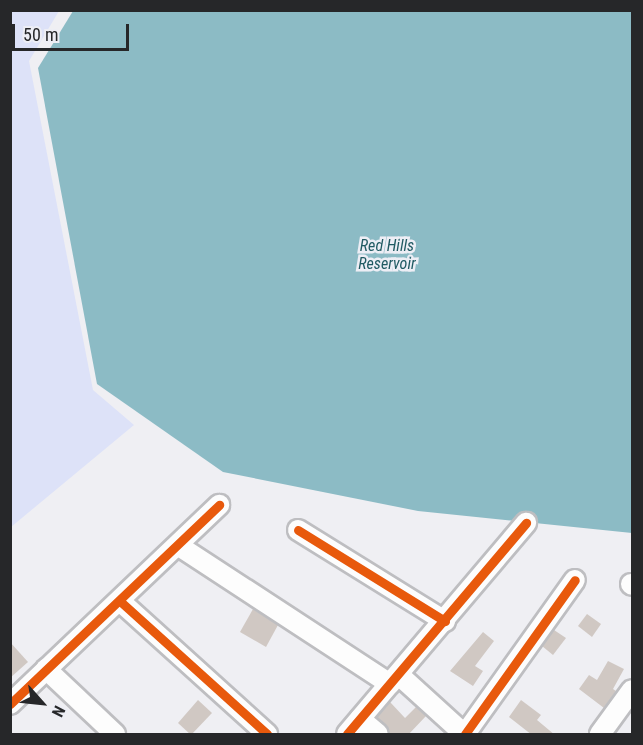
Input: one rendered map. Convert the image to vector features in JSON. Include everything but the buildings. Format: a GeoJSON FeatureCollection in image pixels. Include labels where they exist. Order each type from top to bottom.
{"type":"FeatureCollection","features":[{"type":"Feature","properties":{"kind":"street"},"geometry":{"type":"LineString","coordinates":[[10,704],[121,602],[219,505]]}},
{"type":"Feature","properties":{"kind":"street"},"geometry":{"type":"LineString","coordinates":[[378,735],[353,727],[526,523]]}},
{"type":"Feature","properties":{"kind":"street"},"geometry":{"type":"LineString","coordinates":[[298,530],[445,621]]}},
{"type":"Feature","properties":{"kind":"street"},"geometry":{"type":"LineString","coordinates":[[179,546],[395,680],[464,735],[575,580]]}},
{"type":"Feature","properties":{"kind":"street"},"geometry":{"type":"LineString","coordinates":[[121,602],[267,735]]}},
{"type":"Feature","properties":{"kind":"street"},"geometry":{"type":"LineString","coordinates":[[46,669],[115,735]]}},
{"type":"Feature","properties":{"kind":"street"},"geometry":{"type":"LineString","coordinates":[[600,735],[633,690]]}},
{"type":"Feature","properties":{"kind":"shaded area"},"geometry":{"type":"Polygon","coordinates":[[[11,10],[59,11],[29,61],[93,390],[134,425],[11,527],[11,10]]]}},
{"type":"Feature","properties":{"kind":"water","name":"Red Hills Reservoir"},"geometry":{"type":"Polygon","coordinates":[[[73,11],[632,11],[632,533],[418,511],[223,472],[97,384],[38,68],[73,11]]]}},
{"type":"Feature","properties":{"kind":"cycle path"},"geometry":{"type":"LineString","coordinates":[[10,704],[219,505]]}},
{"type":"Feature","properties":{"kind":"cycle path"},"geometry":{"type":"LineString","coordinates":[[347,734],[526,523]]}},
{"type":"Feature","properties":{"kind":"cycle path"},"geometry":{"type":"LineString","coordinates":[[298,530],[445,621]]}},
{"type":"Feature","properties":{"kind":"cycle path"},"geometry":{"type":"LineString","coordinates":[[465,734],[575,580]]}},
{"type":"Feature","properties":{"kind":"cycle path"},"geometry":{"type":"LineString","coordinates":[[121,602],[267,734]]}}]}
